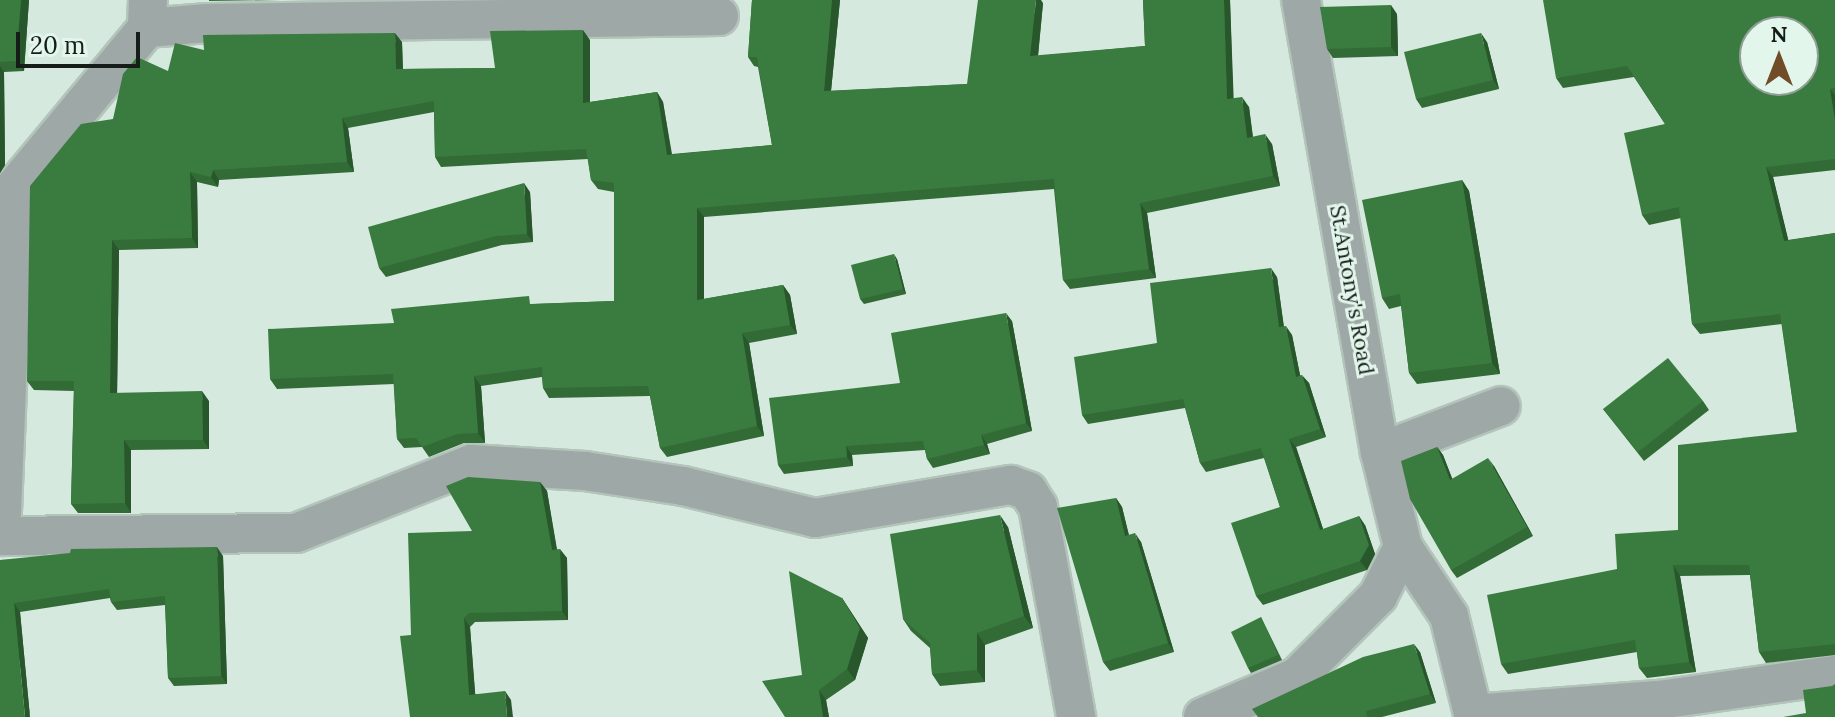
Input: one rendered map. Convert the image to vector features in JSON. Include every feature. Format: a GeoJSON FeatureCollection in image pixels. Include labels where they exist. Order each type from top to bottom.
{"type":"FeatureCollection","features":[{"type":"Feature","properties":{"kind":"street","name":"St.Antony's Road"},"geometry":{"type":"LineString","coordinates":[[1301,0],[1380,452]]}},
{"type":"Feature","properties":{"kind":"street"},"geometry":{"type":"LineString","coordinates":[[719,16],[208,23],[147,14],[15,187],[1,536],[296,533],[471,464],[585,471],[683,486],[815,518],[1011,485],[1028,491],[1038,507],[1076,717]]}},
{"type":"Feature","properties":{"kind":"street"},"geometry":{"type":"LineString","coordinates":[[1501,406],[1380,452],[1403,547],[1449,616],[1473,715],[1666,699],[1835,675]]}},
{"type":"Feature","properties":{"kind":"street"},"geometry":{"type":"LineString","coordinates":[[1203,717],[1297,677],[1378,596],[1403,547]]}},
{"type":"Feature","properties":{"kind":"building"},"geometry":{"type":"Polygon","coordinates":[[[0,0],[21,0],[16,61],[0,62],[0,0]]]}},
{"type":"Feature","properties":{"kind":"building"},"geometry":{"type":"Polygon","coordinates":[[[752,0],[832,0],[824,91],[967,84],[978,0],[1036,0],[1030,56],[1145,46],[1143,0],[1224,0],[1227,99],[1242,97],[1247,138],[1265,134],[1273,176],[1140,203],[1149,269],[1063,280],[1054,179],[697,208],[697,300],[783,285],[790,325],[742,333],[757,426],[660,448],[648,386],[543,388],[542,367],[474,376],[478,433],[457,434],[422,447],[416,438],[397,439],[393,374],[270,379],[268,329],[394,323],[391,309],[529,296],[530,304],[614,301],[614,183],[591,180],[586,149],[435,157],[434,101],[342,118],[347,162],[213,170],[211,177],[190,172],[192,238],[112,240],[110,393],[202,391],[203,440],[124,440],[125,503],[71,504],[74,381],[27,381],[30,186],[81,124],[113,119],[123,74],[137,57],[168,71],[175,43],[204,50],[203,35],[395,33],[396,69],[495,68],[490,31],[583,30],[583,103],[657,92],[667,155],[772,145],[757,57],[748,57],[752,0]]]}},
{"type":"Feature","properties":{"kind":"building"},"geometry":{"type":"Polygon","coordinates":[[[1543,0],[1835,0],[1835,88],[1830,89],[1835,121],[1835,159],[1766,167],[1784,241],[1835,233],[1835,644],[1759,652],[1749,565],[1673,565],[1689,662],[1639,668],[1635,640],[1501,664],[1487,595],[1617,569],[1615,534],[1678,530],[1678,445],[1797,432],[1780,314],[1692,324],[1679,207],[1642,215],[1624,133],[1665,124],[1627,66],[1556,78],[1543,0]]]}},
{"type":"Feature","properties":{"kind":"building"},"geometry":{"type":"Polygon","coordinates":[[[1391,5],[1391,47],[1327,49],[1320,7],[1391,5]]]}},
{"type":"Feature","properties":{"kind":"building"},"geometry":{"type":"Polygon","coordinates":[[[1481,33],[1493,80],[1416,99],[1404,52],[1481,33]]]}},
{"type":"Feature","properties":{"kind":"building"},"geometry":{"type":"Polygon","coordinates":[[[1462,180],[1492,363],[1409,373],[1400,294],[1382,298],[1362,200],[1462,180]]]}},
{"type":"Feature","properties":{"kind":"building"},"geometry":{"type":"Polygon","coordinates":[[[524,183],[527,234],[496,236],[379,268],[368,227],[524,183]]]}},
{"type":"Feature","properties":{"kind":"building"},"geometry":{"type":"Polygon","coordinates":[[[894,254],[903,289],[860,299],[851,265],[894,254]]]}},
{"type":"Feature","properties":{"kind":"building"},"geometry":{"type":"Polygon","coordinates":[[[1271,268],[1279,327],[1286,326],[1296,377],[1302,375],[1320,429],[1289,439],[1320,530],[1359,516],[1369,545],[1360,561],[1256,596],[1231,523],[1280,507],[1261,448],[1200,463],[1183,399],[1082,415],[1074,357],[1157,343],[1150,283],[1271,268]]]}},
{"type":"Feature","properties":{"kind":"building"},"geometry":{"type":"Polygon","coordinates":[[[1006,313],[1026,423],[981,435],[984,445],[927,459],[923,441],[846,446],[847,457],[778,465],[769,398],[900,383],[891,333],[1006,313]]]}},
{"type":"Feature","properties":{"kind":"building"},"geometry":{"type":"Polygon","coordinates":[[[1668,358],[1703,401],[1638,452],[1603,409],[1668,358]]]}},
{"type":"Feature","properties":{"kind":"building"},"geometry":{"type":"Polygon","coordinates":[[[1437,447],[1450,480],[1488,458],[1527,527],[1451,570],[1410,499],[1401,461],[1437,447]]]}},
{"type":"Feature","properties":{"kind":"building"},"geometry":{"type":"Polygon","coordinates":[[[468,477],[540,482],[552,550],[560,549],[562,611],[469,613],[464,618],[469,695],[505,691],[507,717],[410,717],[400,636],[411,635],[408,533],[472,531],[446,486],[468,477]]]}},
{"type":"Feature","properties":{"kind":"building"},"geometry":{"type":"Polygon","coordinates":[[[1116,498],[1125,536],[1135,533],[1168,643],[1103,662],[1057,508],[1116,498]]]}},
{"type":"Feature","properties":{"kind":"building"},"geometry":{"type":"Polygon","coordinates":[[[1000,515],[1024,616],[977,633],[977,670],[932,674],[930,643],[903,619],[890,534],[1000,515]]]}},
{"type":"Feature","properties":{"kind":"building"},"geometry":{"type":"Polygon","coordinates":[[[217,547],[221,676],[168,678],[165,596],[111,602],[109,589],[14,603],[25,717],[0,717],[0,560],[70,553],[71,549],[217,547]]]}},
{"type":"Feature","properties":{"kind":"building"},"geometry":{"type":"Polygon","coordinates":[[[789,571],[842,598],[860,628],[847,669],[819,690],[823,717],[785,717],[762,681],[802,675],[789,571]]]}},
{"type":"Feature","properties":{"kind":"building"},"geometry":{"type":"Polygon","coordinates":[[[1261,617],[1278,655],[1248,668],[1231,632],[1261,617]]]}},
{"type":"Feature","properties":{"kind":"building"},"geometry":{"type":"Polygon","coordinates":[[[1414,644],[1430,694],[1366,711],[1367,717],[1258,717],[1252,709],[1363,657],[1414,644]]]}},
{"type":"Feature","properties":{"kind":"building"},"geometry":{"type":"Polygon","coordinates":[[[1835,684],[1835,717],[1783,717],[1806,713],[1803,690],[1835,684]]]}}]}
